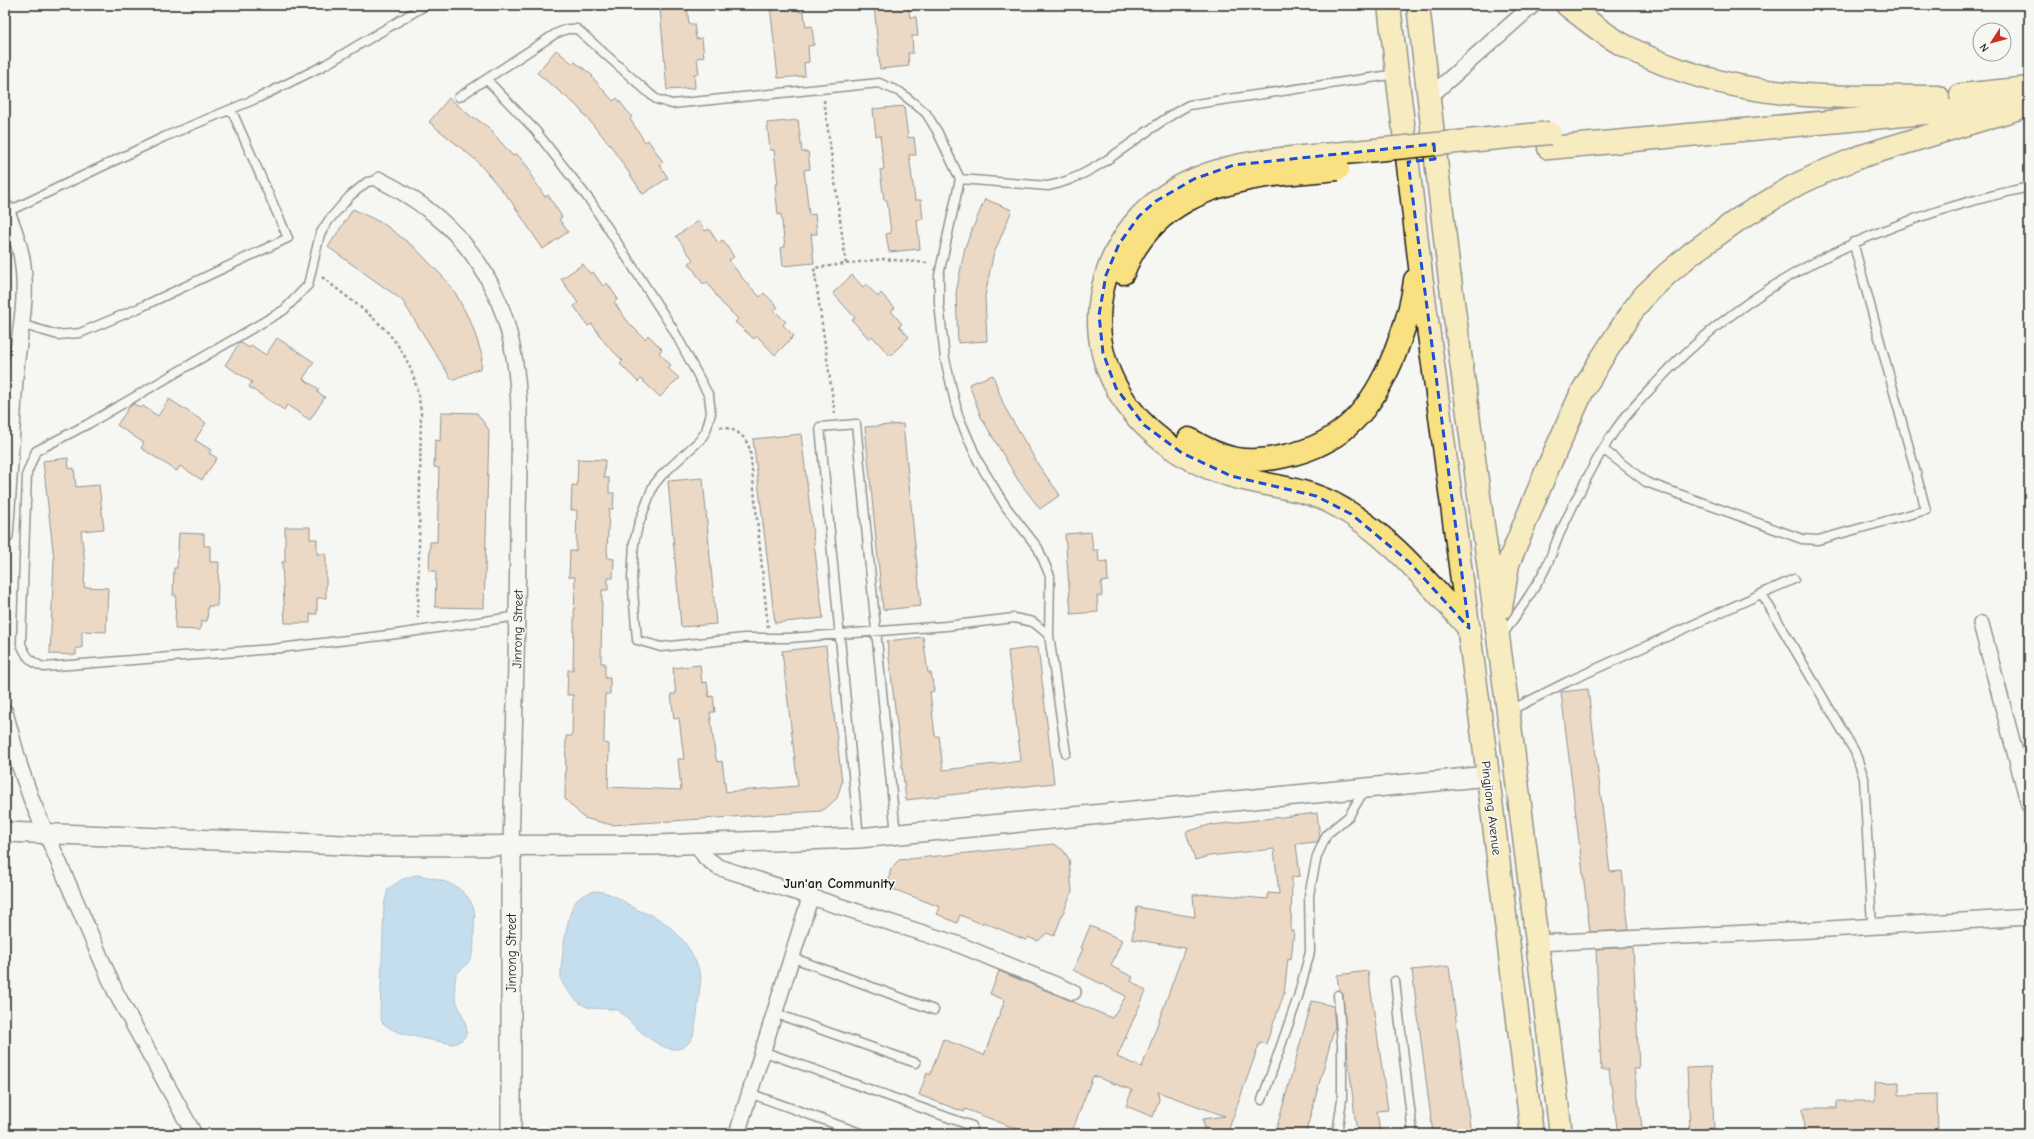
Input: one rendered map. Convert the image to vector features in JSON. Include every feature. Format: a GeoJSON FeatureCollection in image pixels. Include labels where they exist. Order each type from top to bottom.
{"type":"FeatureCollection","features":[{"type":"Feature","properties":{"kind":"highway"},"geometry":{"type":"LineString","coordinates":[[1283,166],[1200,193],[1182,202],[1150,227],[1133,252],[1121,280],[1115,315],[1116,339],[1122,366],[1129,381],[1145,404],[1172,428],[1190,440],[1209,451],[1235,460],[1255,461],[1293,455],[1327,441],[1340,432],[1361,413],[1370,402],[1390,365],[1400,339],[1412,299],[1418,253],[1389,5]]}},
{"type":"Feature","properties":{"kind":"highway"},"geometry":{"type":"LineString","coordinates":[[1418,5],[1448,272],[1508,712],[1561,1134]]}},
{"type":"Feature","properties":{"kind":"highway"},"geometry":{"type":"LineString","coordinates":[[1568,5],[1626,47],[1677,68],[1723,83],[1784,94],[1816,96],[1938,97]]}},
{"type":"Feature","properties":{"kind":"highway"},"geometry":{"type":"LineString","coordinates":[[1469,628],[1409,562],[1386,541],[1351,514],[1316,496],[1231,476],[1182,454],[1163,440],[1134,414],[1116,388],[1108,371],[1100,335],[1101,295],[1112,259],[1126,234],[1139,216],[1156,201],[1194,179],[1234,165],[1283,166],[1550,140],[2029,88]]}},
{"type":"Feature","properties":{"kind":"highway"},"geometry":{"type":"LineString","coordinates":[[1498,638],[1508,564],[1546,472],[1582,392],[1600,361],[1644,296],[1667,274],[1715,235],[1794,186],[1862,156],[2029,104]]}},
{"type":"Feature","properties":{"kind":"highway"},"geometry":{"type":"LineString","coordinates":[[1550,140],[2029,104]]}},
{"type":"Feature","properties":{"kind":"highway","name":"Pingjiang Avenue"},"geometry":{"type":"LineString","coordinates":[[1418,253],[1469,628],[1532,1134]]}},
{"type":"Feature","properties":{"kind":"street"},"geometry":{"type":"LineString","coordinates":[[1428,98],[1533,5]]}},
{"type":"Feature","properties":{"kind":"street","name":"Jinrong Street"},"geometry":{"type":"LineString","coordinates":[[380,180],[421,203],[457,234],[484,271],[503,313],[514,359],[519,408],[518,616],[511,846],[511,1134]]}},
{"type":"Feature","properties":{"kind":"street"},"geometry":{"type":"LineString","coordinates":[[5,536],[17,348],[24,294],[22,260],[16,234],[6,209]]}},
{"type":"Feature","properties":{"kind":"street"},"geometry":{"type":"LineString","coordinates":[[1981,624],[2029,804]]}},
{"type":"Feature","properties":{"kind":"street"},"geometry":{"type":"LineString","coordinates":[[5,712],[20,767],[46,834],[116,993],[194,1134]]}},
{"type":"Feature","properties":{"kind":"street"},"geometry":{"type":"LineString","coordinates":[[5,832],[370,846],[696,844],[860,838],[1488,776]]}},
{"type":"Feature","properties":{"kind":"street"},"geometry":{"type":"LineString","coordinates":[[696,844],[705,857],[718,867],[811,895],[960,945],[1073,992]]}},
{"type":"Feature","properties":{"kind":"street"},"geometry":{"type":"LineString","coordinates":[[737,1134],[811,895]]}},
{"type":"Feature","properties":{"kind":"street"},"geometry":{"type":"LineString","coordinates":[[1537,943],[2029,917]]}},
{"type":"Feature","properties":{"kind":"lane"},"geometry":{"type":"LineString","coordinates":[[6,209],[164,137],[231,109],[323,66],[426,5]]}},
{"type":"Feature","properties":{"kind":"lane"},"geometry":{"type":"LineString","coordinates":[[459,97],[555,34],[566,29],[576,29],[650,94],[660,100],[672,104],[879,83],[910,98],[926,113],[937,131],[960,179],[941,265],[939,296],[941,331],[950,387],[958,415],[990,483],[1043,558],[1050,576],[1049,635],[1066,753]]}},
{"type":"Feature","properties":{"kind":"lane"},"geometry":{"type":"LineString","coordinates":[[960,179],[1048,186],[1061,184],[1080,175],[1134,142],[1177,111],[1189,105],[1397,74]]}},
{"type":"Feature","properties":{"kind":"lane"},"geometry":{"type":"LineString","coordinates":[[487,80],[535,130],[591,202],[673,329],[710,396],[711,413],[708,425],[700,440],[662,475],[653,486],[638,526],[634,549],[632,578],[637,640],[661,647],[744,638],[769,639],[946,626],[1014,618],[1033,622],[1049,635]]}},
{"type":"Feature","properties":{"kind":"lane"},"geometry":{"type":"LineString","coordinates":[[20,324],[58,335],[80,333],[139,308],[288,238],[231,109]]}},
{"type":"Feature","properties":{"kind":"lane"},"geometry":{"type":"LineString","coordinates":[[380,180],[367,182],[350,196],[329,220],[320,234],[308,285],[284,310],[88,424],[36,451],[27,473],[21,644],[25,654],[30,660],[44,668],[272,649],[518,616]]}},
{"type":"Feature","properties":{"kind":"lane"},"geometry":{"type":"LineString","coordinates":[[1498,638],[1542,574],[1580,493],[1616,429],[1672,366],[1694,345],[1741,309],[1788,277],[1853,242],[1937,210],[2029,187]]}},
{"type":"Feature","properties":{"kind":"lane"},"geometry":{"type":"LineString","coordinates":[[1604,450],[1646,482],[1802,539],[1818,540],[1926,510],[1853,242]]}},
{"type":"Feature","properties":{"kind":"lane"},"geometry":{"type":"LineString","coordinates":[[860,838],[820,427],[856,424],[896,835]]}},
{"type":"Feature","properties":{"kind":"lane"},"geometry":{"type":"LineString","coordinates":[[1508,712],[1567,682],[1794,579]]}},
{"type":"Feature","properties":{"kind":"lane"},"geometry":{"type":"LineString","coordinates":[[1762,594],[1855,752],[1860,765],[1864,778],[1872,926]]}},
{"type":"Feature","properties":{"kind":"lane"},"geometry":{"type":"LineString","coordinates":[[1262,1100],[1298,997],[1310,952],[1309,895],[1317,856],[1327,834],[1349,816],[1366,788]]}},
{"type":"Feature","properties":{"kind":"lane"},"geometry":{"type":"LineString","coordinates":[[791,958],[934,1010]]}},
{"type":"Feature","properties":{"kind":"lane"},"geometry":{"type":"LineString","coordinates":[[1395,981],[1413,1134]]}},
{"type":"Feature","properties":{"kind":"lane"},"geometry":{"type":"LineString","coordinates":[[1336,1134],[1342,1099],[1342,1045],[1338,995]]}},
{"type":"Feature","properties":{"kind":"lane"},"geometry":{"type":"LineString","coordinates":[[774,1013],[916,1063]]}},
{"type":"Feature","properties":{"kind":"lane"},"geometry":{"type":"LineString","coordinates":[[762,1052],[972,1126],[970,1134]]}},
{"type":"Feature","properties":{"kind":"lane"},"geometry":{"type":"LineString","coordinates":[[749,1093],[863,1134]]}},
{"type":"Feature","properties":{"kind":"path"},"geometry":{"type":"LineString","coordinates":[[823,89],[846,264]]}},
{"type":"Feature","properties":{"kind":"path"},"geometry":{"type":"LineString","coordinates":[[837,426],[814,268],[883,259],[941,265]]}},
{"type":"Feature","properties":{"kind":"path"},"geometry":{"type":"LineString","coordinates":[[312,269],[387,330],[403,351],[415,379],[421,412],[418,630]]}},
{"type":"Feature","properties":{"kind":"path"},"geometry":{"type":"LineString","coordinates":[[708,425],[735,430],[745,439],[750,450],[769,639]]}},
{"type":"Feature","properties":{"kind":"highlighted area"},"geometry":{"type":"Polygon","coordinates":[[[1434,144],[1435,159],[1408,162],[1469,628],[1409,562],[1351,514],[1316,496],[1231,476],[1182,453],[1144,425],[1116,388],[1103,353],[1099,315],[1106,275],[1119,244],[1139,216],[1156,201],[1194,179],[1234,165],[1434,144]]]}},
{"type":"Feature","properties":{"kind":"water"},"geometry":{"type":"Polygon","coordinates":[[[416,875],[441,880],[457,888],[469,899],[474,910],[474,946],[472,956],[466,965],[456,974],[455,982],[456,998],[465,1023],[466,1033],[460,1041],[453,1044],[416,1037],[396,1031],[383,1023],[381,1020],[384,905],[388,889],[401,880],[416,875]]]}},
{"type":"Feature","properties":{"kind":"water"},"geometry":{"type":"Polygon","coordinates":[[[594,891],[600,891],[612,895],[661,921],[677,934],[690,950],[695,959],[701,978],[694,1033],[692,1038],[684,1047],[675,1049],[664,1047],[633,1025],[618,1010],[593,1008],[583,1005],[571,995],[564,985],[561,979],[564,941],[571,910],[578,899],[594,891]]]}},
{"type":"Feature","properties":{"kind":"building"},"geometry":{"type":"Polygon","coordinates":[[[770,5],[799,5],[799,12],[804,12],[806,27],[812,26],[814,45],[808,46],[809,62],[804,63],[805,76],[778,78],[770,5]]]}},
{"type":"Feature","properties":{"kind":"building"},"geometry":{"type":"Polygon","coordinates":[[[874,5],[908,5],[910,17],[916,17],[918,36],[912,36],[913,53],[908,53],[909,66],[880,69],[874,5]]]}},
{"type":"Feature","properties":{"kind":"building"},"geometry":{"type":"Polygon","coordinates":[[[687,7],[689,24],[694,24],[696,39],[702,38],[704,57],[697,58],[699,74],[694,74],[695,88],[667,90],[660,9],[687,7]]]}},
{"type":"Feature","properties":{"kind":"building"},"geometry":{"type":"Polygon","coordinates":[[[556,50],[573,64],[575,62],[593,76],[592,77],[613,101],[617,98],[632,117],[630,119],[645,142],[648,140],[663,162],[659,164],[668,178],[643,194],[611,146],[576,105],[537,73],[556,50]]]}},
{"type":"Feature","properties":{"kind":"building"},"geometry":{"type":"Polygon","coordinates":[[[449,98],[473,118],[474,117],[493,131],[492,132],[513,156],[516,153],[532,172],[530,174],[545,197],[548,195],[562,217],[559,219],[568,232],[543,249],[511,201],[476,160],[429,122],[449,98]]]}},
{"type":"Feature","properties":{"kind":"building"},"geometry":{"type":"Polygon","coordinates":[[[904,106],[908,138],[914,137],[916,155],[909,155],[915,200],[921,200],[923,219],[917,220],[920,249],[889,252],[886,234],[891,233],[887,200],[884,200],[880,170],[884,169],[880,135],[876,136],[873,109],[904,106]]]}},
{"type":"Feature","properties":{"kind":"building"},"geometry":{"type":"Polygon","coordinates":[[[798,120],[802,152],[808,152],[810,169],[804,170],[809,215],[815,214],[817,234],[811,234],[814,263],[783,266],[781,248],[785,247],[781,214],[778,215],[775,184],[778,184],[774,150],[770,150],[767,123],[798,120]]]}},
{"type":"Feature","properties":{"kind":"building"},"geometry":{"type":"Polygon","coordinates":[[[985,199],[1012,210],[993,256],[985,296],[987,341],[958,343],[956,293],[965,247],[985,199]]]}},
{"type":"Feature","properties":{"kind":"building"},"geometry":{"type":"Polygon","coordinates":[[[353,209],[384,224],[415,248],[444,278],[456,294],[472,325],[482,355],[481,368],[452,380],[402,300],[328,247],[353,209]]]}},
{"type":"Feature","properties":{"kind":"building"},"geometry":{"type":"Polygon","coordinates":[[[699,221],[705,231],[709,229],[718,243],[723,240],[734,257],[729,260],[743,279],[760,297],[764,293],[778,307],[774,310],[786,322],[783,325],[794,336],[775,355],[757,336],[754,339],[735,322],[738,319],[721,302],[707,282],[703,284],[689,263],[693,260],[676,236],[699,221]]]}},
{"type":"Feature","properties":{"kind":"building"},"geometry":{"type":"Polygon","coordinates":[[[583,264],[590,274],[593,272],[603,286],[607,283],[618,299],[614,302],[628,322],[645,339],[648,335],[662,349],[659,353],[671,365],[668,368],[679,378],[660,397],[641,379],[638,382],[620,364],[623,361],[606,344],[592,324],[588,326],[574,306],[578,303],[561,279],[583,264]]]}},
{"type":"Feature","properties":{"kind":"building"},"geometry":{"type":"Polygon","coordinates":[[[852,275],[863,287],[866,284],[878,297],[881,293],[895,308],[891,311],[902,324],[899,326],[909,337],[890,356],[872,336],[869,339],[852,320],[855,318],[833,293],[852,275]]]}},
{"type":"Feature","properties":{"kind":"building"},"geometry":{"type":"Polygon","coordinates":[[[277,338],[314,362],[303,379],[319,389],[317,392],[325,397],[310,420],[287,405],[284,410],[249,387],[252,382],[225,365],[240,342],[249,348],[251,345],[266,355],[277,338]]]}},
{"type":"Feature","properties":{"kind":"building"},"geometry":{"type":"Polygon","coordinates":[[[993,375],[1004,406],[1039,466],[1060,495],[1040,509],[1018,480],[981,417],[969,384],[993,375]]]}},
{"type":"Feature","properties":{"kind":"building"},"geometry":{"type":"Polygon","coordinates":[[[169,399],[206,423],[195,440],[211,450],[209,453],[217,458],[202,480],[180,466],[177,471],[141,448],[144,443],[117,425],[130,406],[134,404],[141,408],[143,406],[158,416],[169,399]]]}},
{"type":"Feature","properties":{"kind":"building"},"geometry":{"type":"Polygon","coordinates":[[[441,412],[477,413],[489,430],[484,608],[435,607],[436,571],[429,571],[430,542],[437,542],[439,468],[434,467],[435,440],[440,441],[441,412]]]}},
{"type":"Feature","properties":{"kind":"building"},"geometry":{"type":"Polygon","coordinates":[[[903,424],[921,606],[883,610],[865,427],[903,424]]]}},
{"type":"Feature","properties":{"kind":"building"},"geometry":{"type":"Polygon","coordinates":[[[801,434],[823,618],[775,623],[753,439],[801,434]]]}},
{"type":"Feature","properties":{"kind":"building"},"geometry":{"type":"Polygon","coordinates":[[[68,458],[69,469],[74,468],[76,487],[99,485],[104,529],[81,531],[85,564],[84,587],[108,588],[106,632],[82,631],[82,648],[76,648],[76,655],[50,654],[54,559],[43,461],[68,458]]]}},
{"type":"Feature","properties":{"kind":"building"},"geometry":{"type":"Polygon","coordinates":[[[578,459],[605,460],[604,478],[609,478],[609,493],[614,493],[613,509],[609,509],[607,551],[608,558],[614,559],[613,578],[608,578],[608,590],[602,590],[601,663],[605,663],[605,678],[610,678],[610,694],[605,694],[604,736],[604,743],[609,744],[608,787],[681,790],[678,759],[684,759],[679,718],[674,719],[671,694],[676,694],[673,668],[700,665],[702,683],[707,682],[709,697],[713,696],[715,712],[710,712],[715,754],[717,762],[722,761],[726,792],[798,786],[782,651],[826,646],[842,782],[837,798],[826,808],[821,811],[612,825],[584,818],[565,799],[566,736],[572,736],[573,695],[567,695],[568,670],[573,670],[575,577],[569,577],[570,551],[576,551],[577,510],[571,510],[572,485],[577,486],[578,459]]]}},
{"type":"Feature","properties":{"kind":"building"},"geometry":{"type":"Polygon","coordinates":[[[703,478],[716,624],[681,627],[668,481],[703,478]]]}},
{"type":"Feature","properties":{"kind":"building"},"geometry":{"type":"Polygon","coordinates":[[[285,527],[310,527],[310,539],[317,539],[317,554],[326,554],[326,598],[317,598],[317,614],[310,614],[310,623],[285,623],[282,562],[285,562],[285,527]]]}},
{"type":"Feature","properties":{"kind":"building"},"geometry":{"type":"Polygon","coordinates":[[[1091,532],[1093,550],[1098,550],[1099,562],[1107,561],[1108,581],[1101,582],[1102,596],[1097,596],[1098,612],[1071,614],[1065,534],[1091,532]]]}},
{"type":"Feature","properties":{"kind":"building"},"geometry":{"type":"Polygon","coordinates":[[[179,533],[204,534],[204,546],[210,546],[210,562],[219,562],[217,606],[208,606],[207,621],[201,621],[200,630],[175,629],[176,595],[173,595],[174,568],[177,568],[179,533]]]}},
{"type":"Feature","properties":{"kind":"building"},"geometry":{"type":"Polygon","coordinates":[[[923,637],[928,673],[931,673],[934,691],[930,692],[935,736],[939,736],[943,770],[1021,761],[1008,651],[1038,647],[1054,783],[906,800],[887,641],[923,637]]]}},
{"type":"Feature","properties":{"kind":"building"},"geometry":{"type":"Polygon","coordinates":[[[1588,689],[1610,872],[1622,871],[1629,930],[1590,932],[1561,692],[1588,689]]]}},
{"type":"Feature","properties":{"kind":"building"},"geometry":{"type":"Polygon","coordinates":[[[1317,813],[1320,837],[1317,842],[1296,844],[1300,876],[1292,877],[1291,931],[1294,931],[1291,960],[1288,959],[1284,994],[1266,1044],[1260,1042],[1227,1134],[1205,1134],[1203,1119],[1225,1116],[1158,1092],[1159,1100],[1153,1117],[1126,1106],[1132,1090],[1093,1076],[1071,1134],[1030,1134],[965,1109],[964,1112],[919,1095],[927,1073],[930,1075],[943,1039],[984,1055],[1005,1000],[990,994],[999,971],[1112,1018],[1126,996],[1073,970],[1083,949],[1081,948],[1090,926],[1122,940],[1111,966],[1133,977],[1131,981],[1146,991],[1117,1057],[1142,1067],[1185,948],[1132,939],[1137,907],[1195,917],[1193,895],[1210,894],[1268,899],[1268,893],[1279,894],[1274,849],[1209,856],[1195,860],[1186,832],[1212,824],[1317,813]]]}},
{"type":"Feature","properties":{"kind":"building"},"geometry":{"type":"Polygon","coordinates":[[[1054,844],[1063,850],[1069,859],[1072,891],[1054,936],[1047,933],[1038,941],[1027,937],[1026,940],[983,922],[982,924],[960,915],[957,923],[937,914],[940,907],[893,889],[889,879],[891,868],[899,860],[1054,844]]]}},
{"type":"Feature","properties":{"kind":"building"},"geometry":{"type":"Polygon","coordinates":[[[1633,947],[1639,1069],[1634,1069],[1643,1134],[1618,1134],[1609,1070],[1601,1070],[1596,949],[1633,947]]]}},
{"type":"Feature","properties":{"kind":"building"},"geometry":{"type":"Polygon","coordinates":[[[1449,966],[1471,1134],[1433,1134],[1412,970],[1449,966]]]}},
{"type":"Feature","properties":{"kind":"building"},"geometry":{"type":"Polygon","coordinates":[[[1368,971],[1388,1110],[1377,1111],[1380,1134],[1357,1134],[1348,1057],[1343,995],[1339,990],[1337,975],[1368,971]]]}},
{"type":"Feature","properties":{"kind":"building"},"geometry":{"type":"Polygon","coordinates":[[[1312,1001],[1333,1006],[1335,1026],[1307,1128],[1308,1134],[1275,1134],[1312,1001]]]}},
{"type":"Feature","properties":{"kind":"building"},"geometry":{"type":"Polygon","coordinates":[[[1711,1067],[1714,1128],[1690,1130],[1687,1068],[1711,1067]]]}},
{"type":"Feature","properties":{"kind":"building"},"geometry":{"type":"Polygon","coordinates":[[[1899,1082],[1899,1095],[1937,1094],[1938,1134],[1804,1134],[1803,1108],[1837,1108],[1837,1101],[1875,1101],[1875,1083],[1899,1082]]]}},
{"type":"Feature","properties":{"kind":"district","name":"Jun'an Community"},"geometry":{"type":"Point","coordinates":[839,883]}}]}
